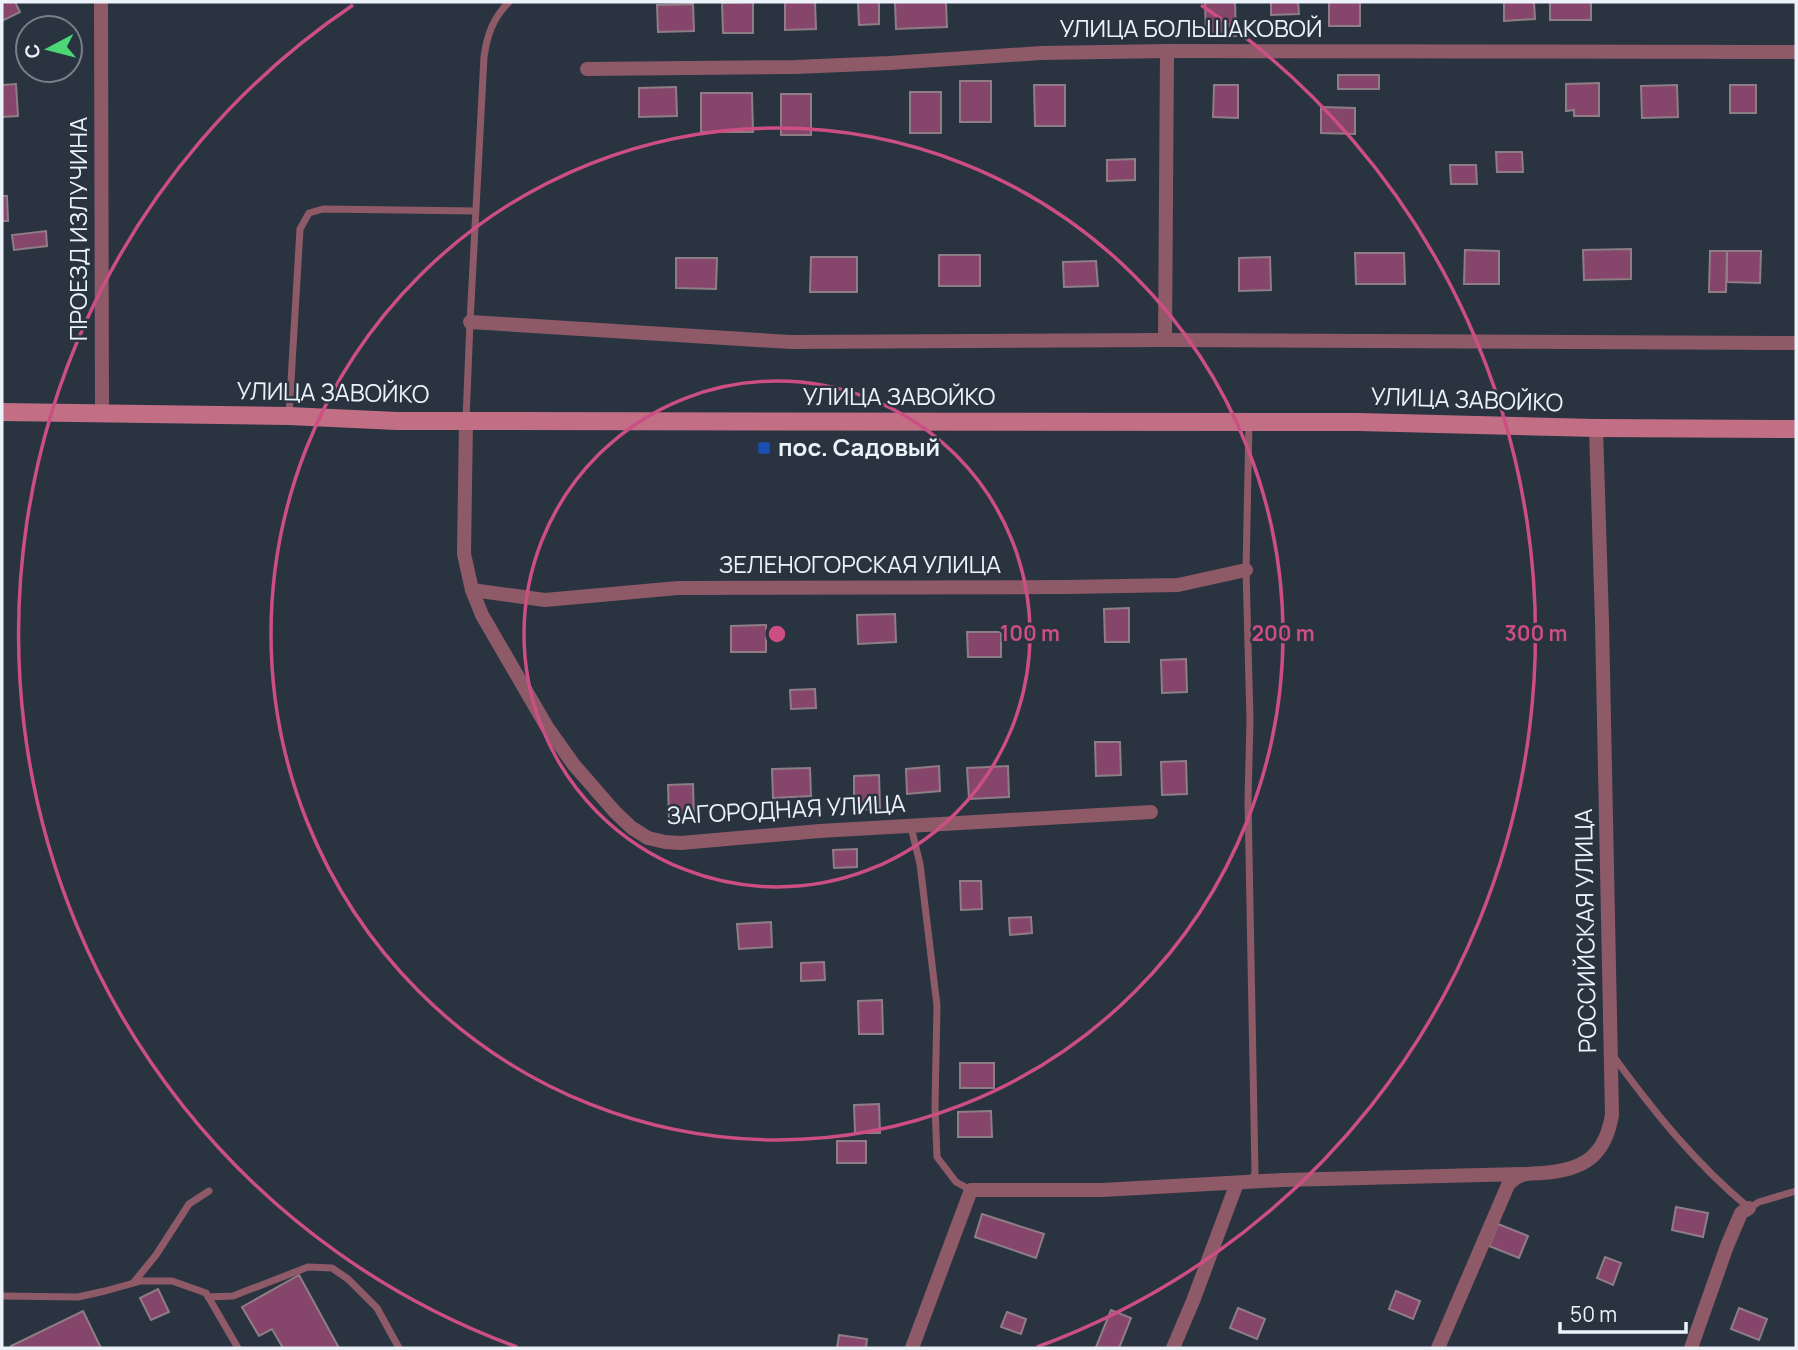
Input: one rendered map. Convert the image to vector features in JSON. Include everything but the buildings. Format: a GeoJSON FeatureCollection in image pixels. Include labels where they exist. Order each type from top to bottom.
{"type":"FeatureCollection","features":[{"type":"Feature","properties":{"kind":"main road","name":"УЛИЦА ЗАВОЙКО"},"geometry":{"type":"LineString","coordinates":[[2,412],[289,416],[397,421],[1359,422],[1596,428],[1796,429]]}},
{"type":"Feature","properties":{"kind":"street","name":"ПРОЕЗД ИЗЛУЧИНА"},"geometry":{"type":"LineString","coordinates":[[101,2],[103,413]]}},
{"type":"Feature","properties":{"kind":"street","name":"УЛИЦА БОЛЬШАКОВОЙ"},"geometry":{"type":"LineString","coordinates":[[587,69],[794,67],[1041,54],[1167,51],[1796,52]]}},
{"type":"Feature","properties":{"kind":"street"},"geometry":{"type":"LineString","coordinates":[[1165,340],[1167,51]]}},
{"type":"Feature","properties":{"kind":"street"},"geometry":{"type":"LineString","coordinates":[[470,322],[790,342],[1165,340],[1796,343]]}},
{"type":"Feature","properties":{"kind":"street","name":"ЗАГОРОДНАЯ УЛИЦА"},"geometry":{"type":"LineString","coordinates":[[466,421],[464,554],[472,590],[482,615],[547,727],[574,765],[615,812],[648,838],[681,843],[737,837],[1151,811]]}},
{"type":"Feature","properties":{"kind":"street","name":"РОССИЙСКАЯ УЛИЦА"},"geometry":{"type":"LineString","coordinates":[[971,1190],[1102,1190],[1544,1173],[1574,1167],[1596,1154],[1606,1139],[1612,1115],[1612,1055],[1596,428]]}},
{"type":"Feature","properties":{"kind":"street","name":"ЗЕЛЕНОГОРСКАЯ УЛИЦА"},"geometry":{"type":"LineString","coordinates":[[472,590],[545,600],[678,588],[1040,588],[1178,585],[1246,570]]}},
{"type":"Feature","properties":{"kind":"street"},"geometry":{"type":"LineString","coordinates":[[1438,1348],[1504,1191],[1513,1180],[1524,1174]]}},
{"type":"Feature","properties":{"kind":"street"},"geometry":{"type":"LineString","coordinates":[[1173,1348],[1240,1183]]}},
{"type":"Feature","properties":{"kind":"street"},"geometry":{"type":"LineString","coordinates":[[912,1348],[971,1190]]}},
{"type":"Feature","properties":{"kind":"street"},"geometry":{"type":"LineString","coordinates":[[1691,1348],[1727,1246],[1741,1213],[1749,1208]]}},
{"type":"Feature","properties":{"kind":"lane"},"geometry":{"type":"LineString","coordinates":[[466,421],[486,40],[495,20],[509,2]]}},
{"type":"Feature","properties":{"kind":"lane"},"geometry":{"type":"LineString","coordinates":[[289,416],[300,229],[309,213],[323,209],[475,211]]}},
{"type":"Feature","properties":{"kind":"lane"},"geometry":{"type":"LineString","coordinates":[[1240,1183],[1250,1180],[1255,1173],[1246,570],[1249,422]]}},
{"type":"Feature","properties":{"kind":"lane"},"geometry":{"type":"LineString","coordinates":[[911,827],[920,864],[937,1006],[937,1157],[956,1182],[971,1190]]}},
{"type":"Feature","properties":{"kind":"lane"},"geometry":{"type":"LineString","coordinates":[[1612,1055],[1655,1112],[1689,1151],[1749,1208],[1759,1202],[1796,1191]]}},
{"type":"Feature","properties":{"kind":"lane"},"geometry":{"type":"LineString","coordinates":[[134,1283],[189,1204],[209,1191]]}},
{"type":"Feature","properties":{"kind":"lane"},"geometry":{"type":"LineString","coordinates":[[208,1297],[233,1296],[308,1267],[332,1268],[348,1279],[377,1308],[400,1348]]}},
{"type":"Feature","properties":{"kind":"lane"},"geometry":{"type":"LineString","coordinates":[[2,1296],[78,1297],[141,1281],[172,1281],[206,1293],[238,1348]]}},
{"type":"Feature","properties":{"kind":"place","name":"пос. Садовый"},"geometry":{"type":"Point","coordinates":[764,448]}}]}
